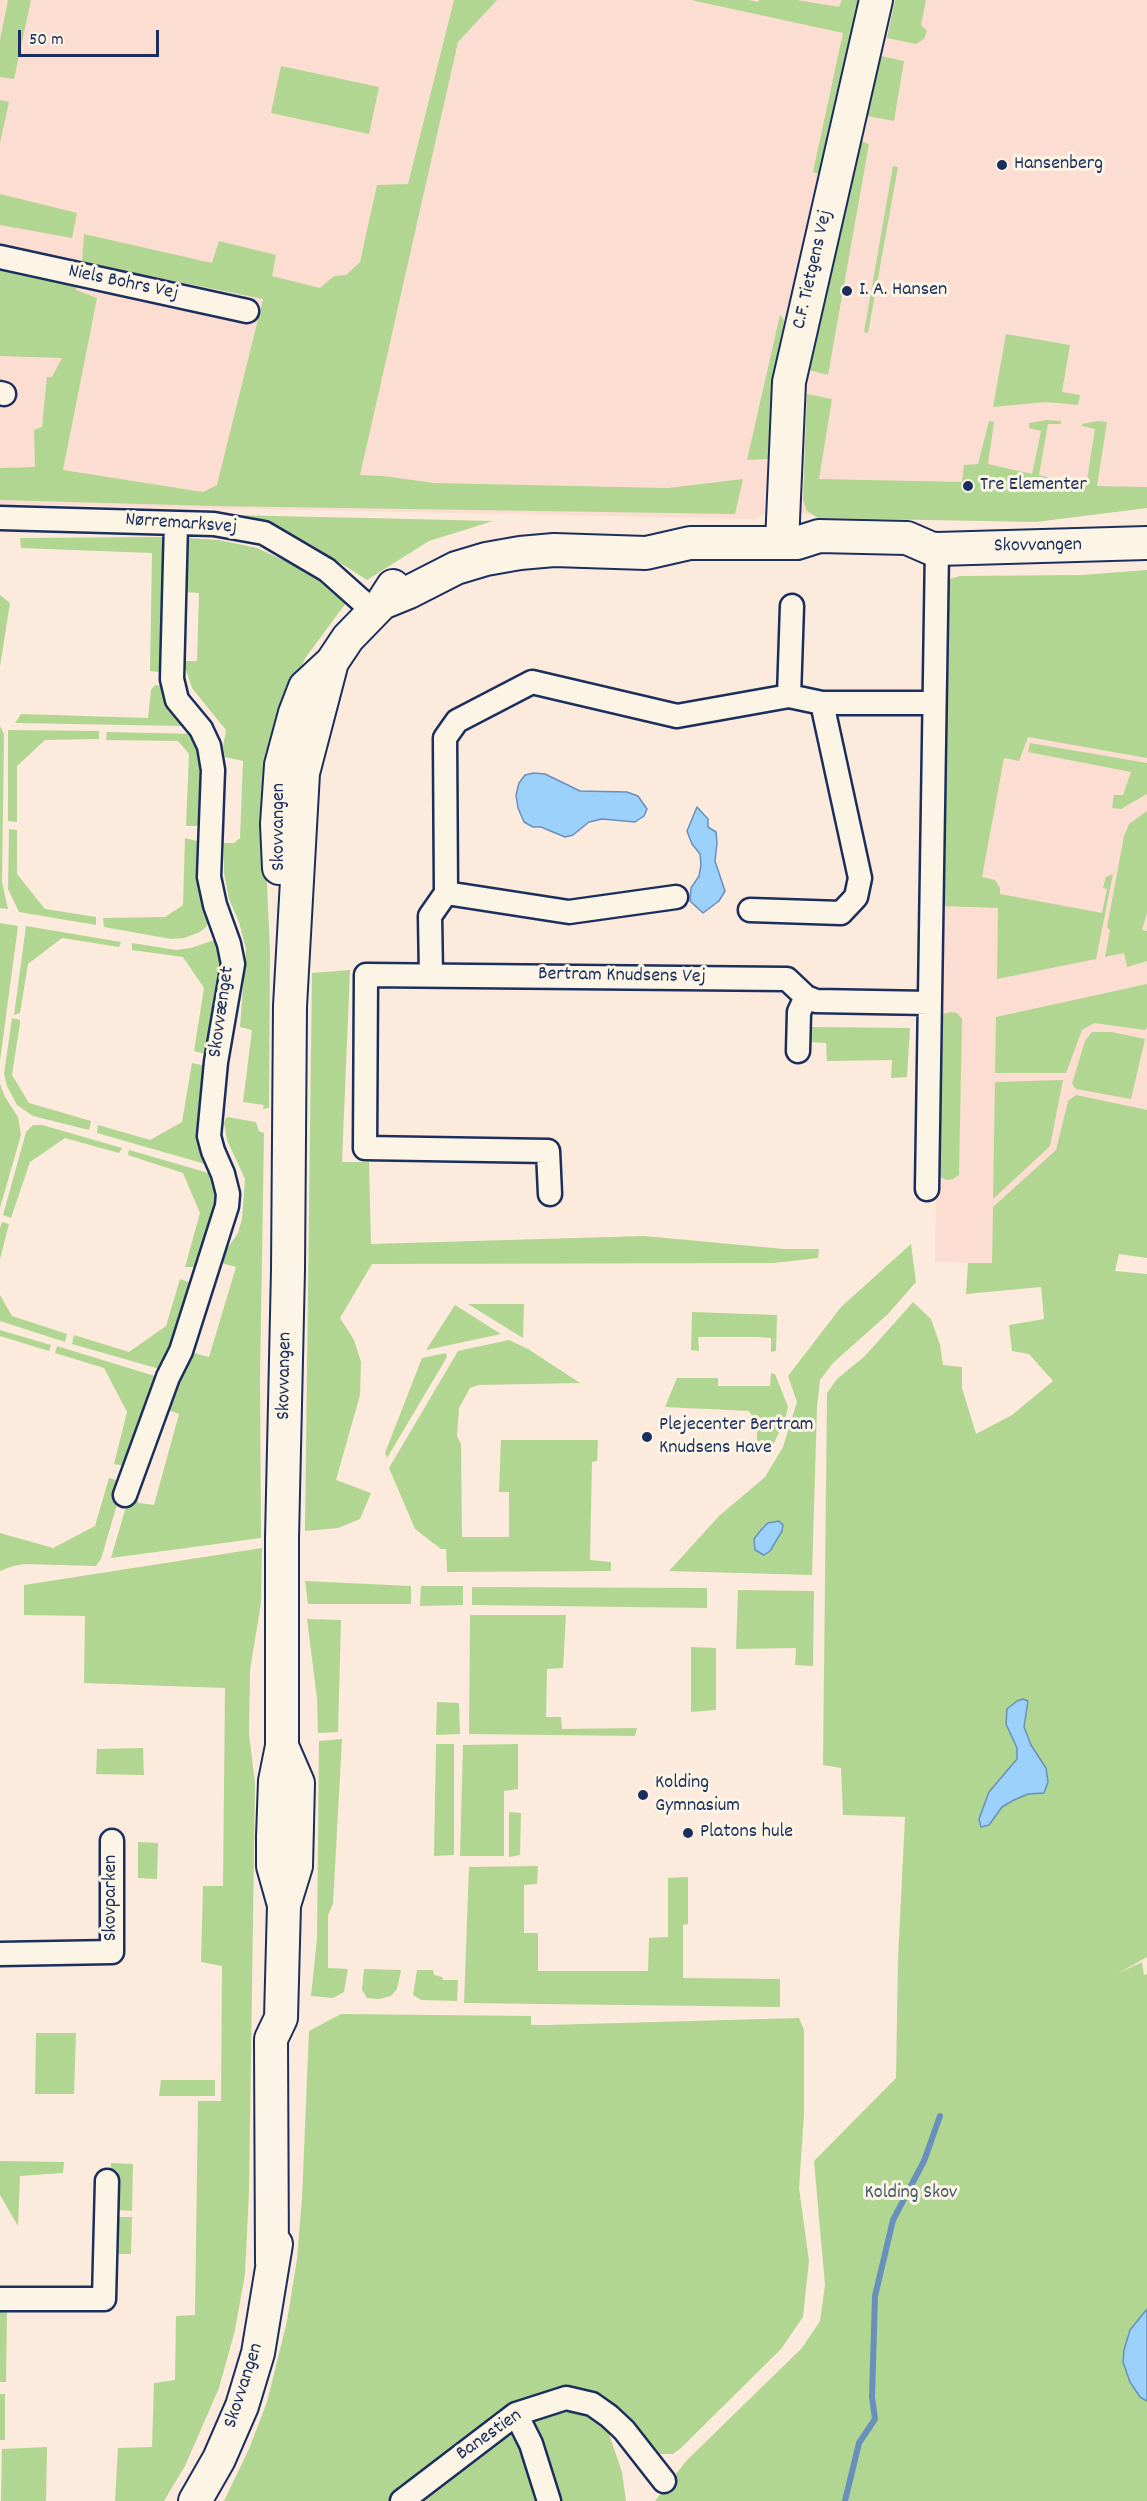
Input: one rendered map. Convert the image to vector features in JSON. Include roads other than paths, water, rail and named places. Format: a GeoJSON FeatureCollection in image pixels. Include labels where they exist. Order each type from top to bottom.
{"type":"FeatureCollection","features":[{"type":"Feature","properties":{"kind":"street","name":"C.F. Tietgens Vej"},"geometry":{"type":"LineString","coordinates":[[789,543],[789,382],[876,0]]}},
{"type":"Feature","properties":{"kind":"street","name":"Niels Bohrs Vej"},"geometry":{"type":"LineString","coordinates":[[0,257],[247,311]]}},
{"type":"Feature","properties":{"kind":"street","name":"Nørremarksvej"},"geometry":{"type":"LineString","coordinates":[[0,518],[214,524],[264,533],[327,570],[377,607]]}},
{"type":"Feature","properties":{"kind":"street","name":"Skovvænget"},"geometry":{"type":"LineString","coordinates":[[125,1495],[168,1377],[181,1351],[228,1194],[209,1136],[216,1062],[233,964],[209,877],[213,770],[209,746],[201,729],[177,700],[172,679],[176,523]]}},
{"type":"Feature","properties":{"kind":"street","name":"Skovvangen"},"geometry":{"type":"LineString","coordinates":[[195,2501],[219,2459],[242,2406],[258,2353],[272,2263],[271,2039],[281,2018],[284,1905],[273,1866],[273,1837],[275,1781],[282,1746],[282,1561],[288,1282],[290,1006],[303,773],[332,662],[348,638],[377,607],[456,568],[520,552],[554,550],[646,553],[690,543],[789,543],[819,536],[907,538],[933,548],[1147,543]]}},
{"type":"Feature","properties":{"kind":"street"},"geometry":{"type":"LineString","coordinates":[[927,1189],[934,703],[933,548]]}},
{"type":"Feature","properties":{"kind":"street"},"geometry":{"type":"LineString","coordinates":[[789,696],[792,606]]}},
{"type":"Feature","properties":{"kind":"street"},"geometry":{"type":"LineString","coordinates":[[432,975],[430,916],[446,893],[445,738],[457,721],[532,682],[677,716],[789,696],[822,703],[934,703]]}},
{"type":"Feature","properties":{"kind":"street"},"geometry":{"type":"LineString","coordinates":[[750,910],[841,913],[856,897],[860,878],[822,703]]}},
{"type":"Feature","properties":{"kind":"street"},"geometry":{"type":"LineString","coordinates":[[446,893],[569,912],[676,897]]}},
{"type":"Feature","properties":{"kind":"street","name":"Bertram Knudsens Vej"},"geometry":{"type":"LineString","coordinates":[[550,1194],[548,1151],[365,1148],[366,975],[787,979],[806,997],[816,1001],[929,1003]]}},
{"type":"Feature","properties":{"kind":"street"},"geometry":{"type":"LineString","coordinates":[[798,1052],[799,1012],[806,997]]}},
{"type":"Feature","properties":{"kind":"street","name":"Skovparken"},"geometry":{"type":"LineString","coordinates":[[0,1953],[112,1952],[112,1841]]}},
{"type":"Feature","properties":{"kind":"street"},"geometry":{"type":"LineString","coordinates":[[0,2299],[104,2299],[107,2181]]}},
{"type":"Feature","properties":{"kind":"street","name":"Banestien"},"geometry":{"type":"LineString","coordinates":[[402,2501],[516,2414],[566,2398],[592,2404],[624,2430],[664,2481]]}},
{"type":"Feature","properties":{"kind":"street"},"geometry":{"type":"LineString","coordinates":[[516,2414],[531,2444],[549,2501]]}},
{"type":"Feature","properties":{"kind":"water"},"geometry":{"type":"Polygon","coordinates":[[[545,774],[580,791],[627,792],[638,796],[647,809],[644,816],[635,822],[602,819],[589,822],[573,835],[565,837],[541,827],[533,827],[524,822],[516,795],[519,783],[525,775],[545,774]]]}},
{"type":"Feature","properties":{"kind":"water"},"geometry":{"type":"Polygon","coordinates":[[[697,807],[708,819],[708,827],[716,832],[715,861],[725,891],[719,901],[703,913],[690,901],[691,888],[699,876],[701,865],[700,854],[692,844],[687,831],[697,807]]]}},
{"type":"Feature","properties":{"kind":"water"},"geometry":{"type":"Polygon","coordinates":[[[779,1521],[783,1525],[782,1531],[770,1551],[764,1555],[755,1550],[754,1539],[761,1530],[768,1523],[779,1521]]]}},
{"type":"Feature","properties":{"kind":"water"},"geometry":{"type":"Polygon","coordinates":[[[1023,1699],[1028,1701],[1024,1727],[1031,1745],[1046,1768],[1048,1782],[1044,1793],[1028,1794],[1014,1800],[1002,1807],[989,1825],[981,1827],[979,1819],[989,1792],[1017,1759],[1017,1748],[1006,1724],[1007,1709],[1023,1699]]]}},
{"type":"Feature","properties":{"kind":"water"},"geometry":{"type":"Polygon","coordinates":[[[1147,2309],[1147,2401],[1140,2397],[1130,2382],[1123,2362],[1130,2330],[1147,2309]]]}},
{"type":"Feature","properties":{"kind":"waterway"},"geometry":{"type":"LineString","coordinates":[[845,2501],[859,2443],[875,2419],[872,2397],[875,2296],[893,2220],[924,2161],[940,2116]]}},
{"type":"Feature","properties":{"kind":"place","name":"Hansenberg"},"geometry":{"type":"Point","coordinates":[1002,165]}},
{"type":"Feature","properties":{"kind":"place","name":"I. A. Hansen"},"geometry":{"type":"Point","coordinates":[847,291]}},
{"type":"Feature","properties":{"kind":"place","name":"Tre Elementer"},"geometry":{"type":"Point","coordinates":[968,486]}},
{"type":"Feature","properties":{"kind":"place","name":"Plejecenter Bertram Knudsens Have"},"geometry":{"type":"Point","coordinates":[647,1437]}},
{"type":"Feature","properties":{"kind":"place","name":"Kolding Gymnasium"},"geometry":{"type":"Point","coordinates":[643,1795]}},
{"type":"Feature","properties":{"kind":"place","name":"Platons hule"},"geometry":{"type":"Point","coordinates":[688,1833]}},
{"type":"Feature","properties":{"kind":"park label","name":"Kolding Skov"},"geometry":{"type":"Point","coordinates":[911,2194]}}]}
